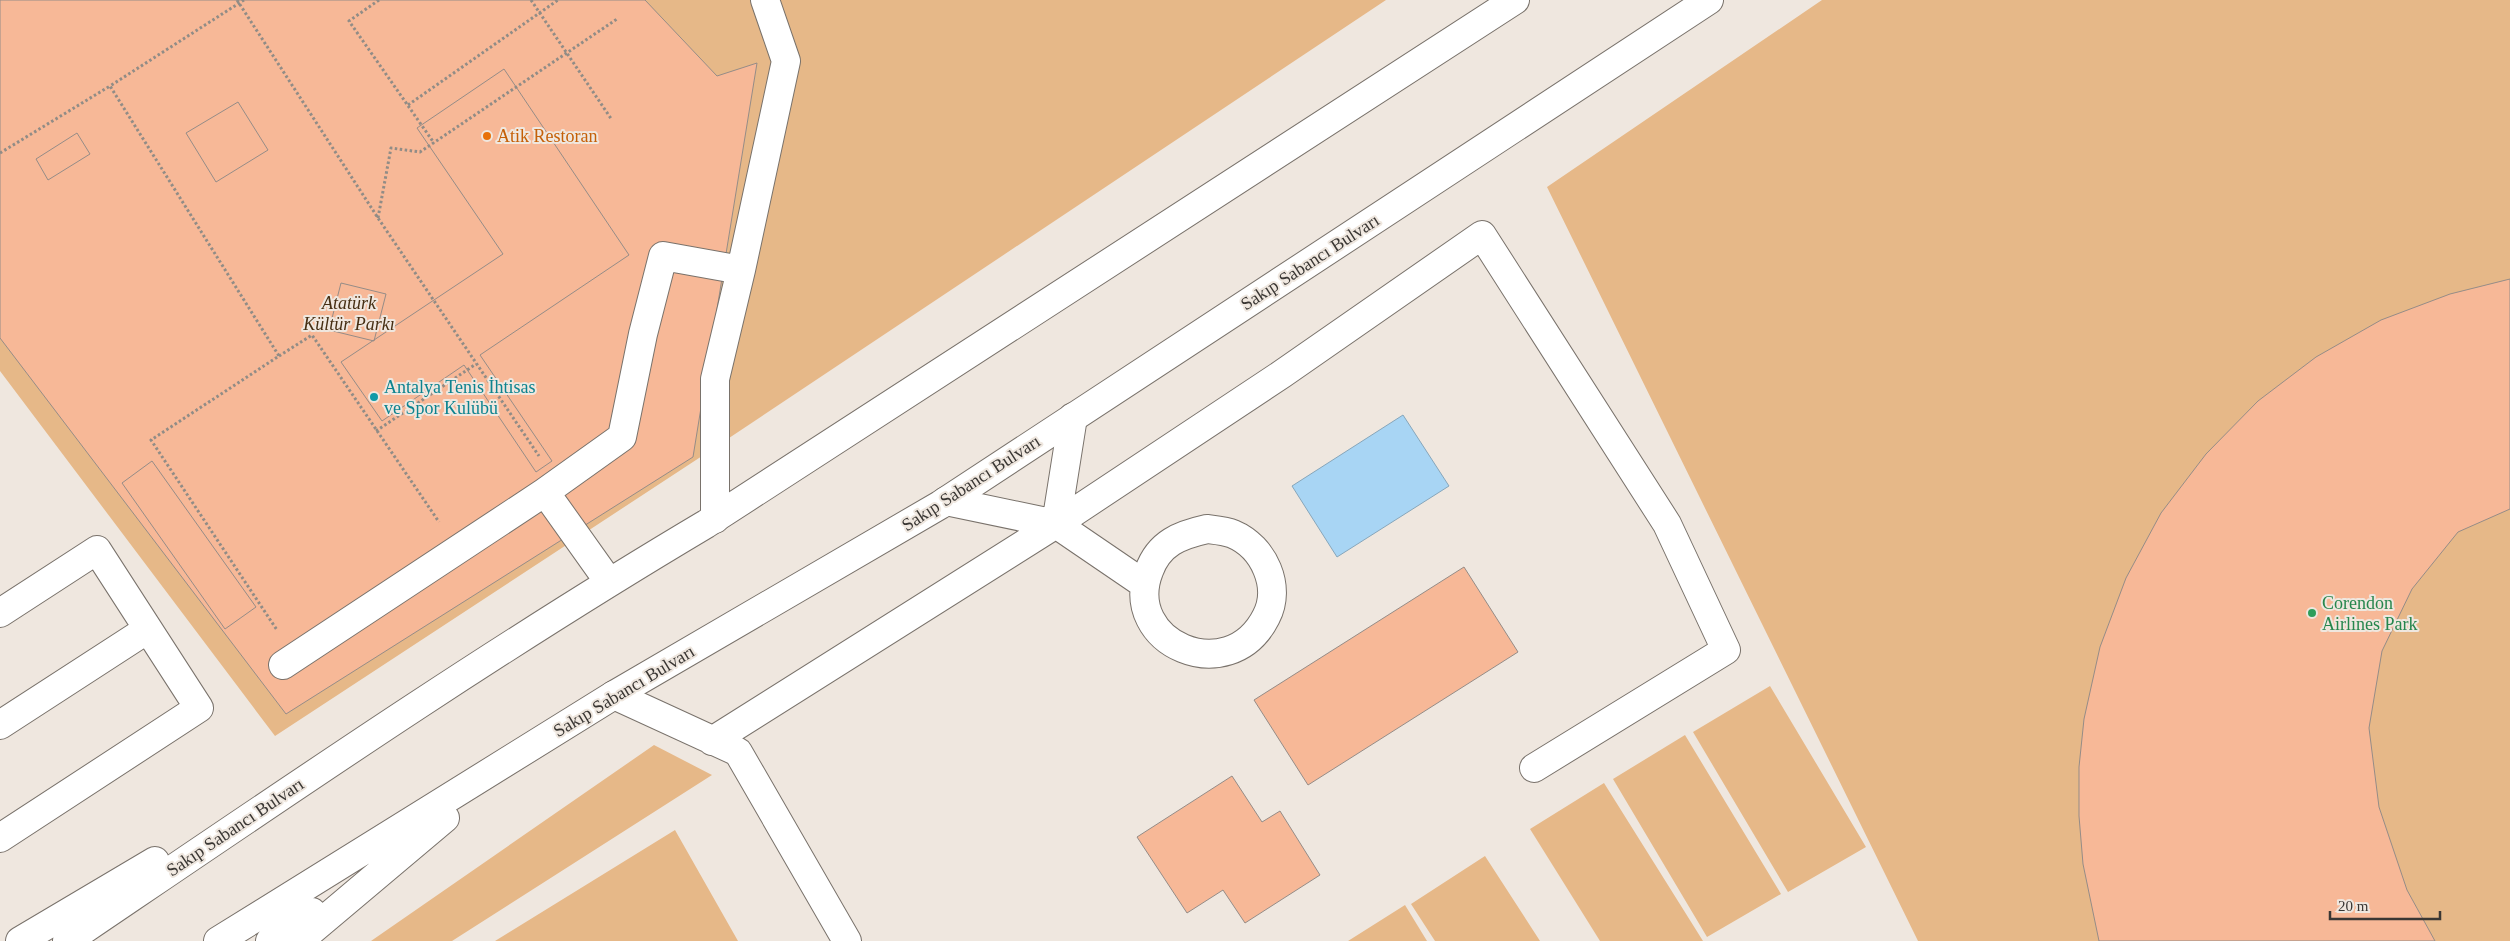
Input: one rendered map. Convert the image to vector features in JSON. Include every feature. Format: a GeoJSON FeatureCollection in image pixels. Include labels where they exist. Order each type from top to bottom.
{"type":"FeatureCollection","features":[{"type":"Feature","properties":{"kind":"main road"},"geometry":{"type":"LineString","coordinates":[[715,519],[715,379],[741,270],[786,61],[765,0]]}},
{"type":"Feature","properties":{"kind":"main road","name":"Sakıp Sabancı Bulvarı"},"geometry":{"type":"LineString","coordinates":[[67,941],[405,712],[609,582],[715,519],[1513,0]]}},
{"type":"Feature","properties":{"kind":"main road","name":"Sakıp Sabancı Bulvarı"},"geometry":{"type":"LineString","coordinates":[[218,941],[559,731],[614,695],[946,501],[1709,0]]}},
{"type":"Feature","properties":{"kind":"main road"},"geometry":{"type":"LineString","coordinates":[[712,741],[1056,524],[1282,374],[1482,235],[1667,524],[1726,650],[1534,768]]}},
{"type":"Feature","properties":{"kind":"main road"},"geometry":{"type":"LineString","coordinates":[[283,665],[551,488],[622,437],[643,334],[662,256],[741,270]]}},
{"type":"Feature","properties":{"kind":"main road"},"geometry":{"type":"LineString","coordinates":[[1056,524],[1073,417]]}},
{"type":"Feature","properties":{"kind":"main road"},"geometry":{"type":"LineString","coordinates":[[551,488],[609,582]]}},
{"type":"Feature","properties":{"kind":"main road"},"geometry":{"type":"LineString","coordinates":[[946,501],[1056,524],[1144,584]]}},
{"type":"Feature","properties":{"kind":"main road"},"geometry":{"type":"LineString","coordinates":[[1207,529],[1233,534],[1251,545],[1264,562],[1270,576],[1272,598],[1267,616],[1256,634],[1245,644],[1225,653],[1205,655],[1183,650],[1168,640],[1158,629],[1143,598],[1144,584],[1154,556],[1185,534],[1207,529]]}},
{"type":"Feature","properties":{"kind":"main road"},"geometry":{"type":"LineString","coordinates":[[0,612],[97,550],[198,708],[0,838]]}},
{"type":"Feature","properties":{"kind":"main road"},"geometry":{"type":"LineString","coordinates":[[0,725],[148,629]]}},
{"type":"Feature","properties":{"kind":"main road"},"geometry":{"type":"LineString","coordinates":[[614,695],[738,752],[847,941]]}},
{"type":"Feature","properties":{"kind":"main road"},"geometry":{"type":"LineString","coordinates":[[20,941],[405,712]]}},
{"type":"Feature","properties":{"kind":"main road"},"geometry":{"type":"LineString","coordinates":[[299,941],[420,838],[559,731]]}},
{"type":"Feature","properties":{"kind":"main road"},"geometry":{"type":"LineString","coordinates":[[270,941],[420,838]]}},
{"type":"Feature","properties":{"kind":"path"},"geometry":{"type":"LineString","coordinates":[[0,153],[110,86],[238,2],[244,0]]}},
{"type":"Feature","properties":{"kind":"path"},"geometry":{"type":"LineString","coordinates":[[379,0],[350,20],[434,143]]}},
{"type":"Feature","properties":{"kind":"path"},"geometry":{"type":"LineString","coordinates":[[531,0],[612,120]]}},
{"type":"Feature","properties":{"kind":"path"},"geometry":{"type":"LineString","coordinates":[[408,105],[558,0]]}},
{"type":"Feature","properties":{"kind":"path"},"geometry":{"type":"LineString","coordinates":[[238,2],[378,218],[476,364],[551,488]]}},
{"type":"Feature","properties":{"kind":"path"},"geometry":{"type":"LineString","coordinates":[[378,218],[391,148],[420,152],[617,19]]}},
{"type":"Feature","properties":{"kind":"path"},"geometry":{"type":"LineString","coordinates":[[110,86],[279,356]]}},
{"type":"Feature","properties":{"kind":"path"},"geometry":{"type":"LineString","coordinates":[[268,617],[151,440],[312,335],[458,550]]}},
{"type":"Feature","properties":{"kind":"path"},"geometry":{"type":"LineString","coordinates":[[376,431],[476,364]]}},
{"type":"Feature","properties":{"kind":"green space","name":"Atatürk Kültür Parkı"},"geometry":{"type":"Polygon","coordinates":[[[0,0],[1386,0],[696,460],[275,736],[0,371],[0,0]]]}},
{"type":"Feature","properties":{"kind":"green space"},"geometry":{"type":"Polygon","coordinates":[[[1822,0],[2510,0],[2510,941],[1918,941],[1547,187],[1822,0]]]}},
{"type":"Feature","properties":{"kind":"green space"},"geometry":{"type":"Polygon","coordinates":[[[1770,686],[1866,847],[1788,892],[1693,732],[1770,686]]]}},
{"type":"Feature","properties":{"kind":"green space"},"geometry":{"type":"Polygon","coordinates":[[[1685,735],[1781,894],[1707,937],[1613,779],[1685,735]]]}},
{"type":"Feature","properties":{"kind":"green space"},"geometry":{"type":"Polygon","coordinates":[[[654,745],[712,775],[452,941],[371,941],[654,745]]]}},
{"type":"Feature","properties":{"kind":"green space"},"geometry":{"type":"Polygon","coordinates":[[[1604,783],[1703,941],[1600,941],[1530,829],[1604,783]]]}},
{"type":"Feature","properties":{"kind":"green space"},"geometry":{"type":"Polygon","coordinates":[[[675,830],[738,941],[495,941],[675,830]]]}},
{"type":"Feature","properties":{"kind":"green space"},"geometry":{"type":"Polygon","coordinates":[[[1485,856],[1540,941],[1435,941],[1411,904],[1485,856]]]}},
{"type":"Feature","properties":{"kind":"green space"},"geometry":{"type":"Polygon","coordinates":[[[1405,905],[1427,941],[1348,941],[1405,905]]]}},
{"type":"Feature","properties":{"kind":"water"},"geometry":{"type":"Polygon","coordinates":[[[1403,415],[1449,486],[1337,557],[1292,486],[1403,415]]]}},
{"type":"Feature","properties":{"kind":"building","name":"Atatürk Kültür Parkı"},"geometry":{"type":"Polygon","coordinates":[[[0,0],[645,0],[717,76],[757,63],[693,457],[286,714],[0,338],[0,0]]]}},
{"type":"Feature","properties":{"kind":"building"},"geometry":{"type":"Polygon","coordinates":[[[504,69],[629,255],[480,355],[552,461],[536,472],[464,365],[382,421],[341,362],[503,254],[417,128],[504,69]]]}},
{"type":"Feature","properties":{"kind":"building"},"geometry":{"type":"Polygon","coordinates":[[[238,102],[268,150],[216,182],[186,133],[238,102]]]}},
{"type":"Feature","properties":{"kind":"building"},"geometry":{"type":"Polygon","coordinates":[[[77,133],[90,154],[48,180],[36,159],[77,133]]]}},
{"type":"Feature","properties":{"kind":"building","name":"Corendon Airlines Park"},"geometry":{"type":"Polygon","coordinates":[[[2510,279],[2510,509],[2458,532],[2412,589],[2382,651],[2369,728],[2379,807],[2407,890],[2435,941],[2099,941],[2083,864],[2079,816],[2079,767],[2084,719],[2100,647],[2126,578],[2161,513],[2206,454],[2258,401],[2316,357],[2381,320],[2450,294],[2510,279]]]}},
{"type":"Feature","properties":{"kind":"building"},"geometry":{"type":"Polygon","coordinates":[[[341,283],[386,294],[374,341],[329,330],[341,283]]]}},
{"type":"Feature","properties":{"kind":"building"},"geometry":{"type":"Polygon","coordinates":[[[152,461],[256,607],[225,629],[122,483],[152,461]]]}},
{"type":"Feature","properties":{"kind":"building"},"geometry":{"type":"Polygon","coordinates":[[[1464,567],[1518,652],[1308,785],[1254,700],[1464,567]]]}},
{"type":"Feature","properties":{"kind":"building"},"geometry":{"type":"Polygon","coordinates":[[[1232,776],[1262,822],[1280,811],[1320,875],[1245,923],[1223,890],[1187,913],[1137,837],[1232,776]]]}},
{"type":"Feature","properties":{"kind":"place","name":"Atik Restoran"},"geometry":{"type":"Point","coordinates":[487,136]}},
{"type":"Feature","properties":{"kind":"place","name":"Antalya Tenis İhtisas ve Spor Kulübü"},"geometry":{"type":"Point","coordinates":[374,397]}},
{"type":"Feature","properties":{"kind":"place","name":"Corendon Airlines Park"},"geometry":{"type":"Point","coordinates":[2312,613]}}]}
